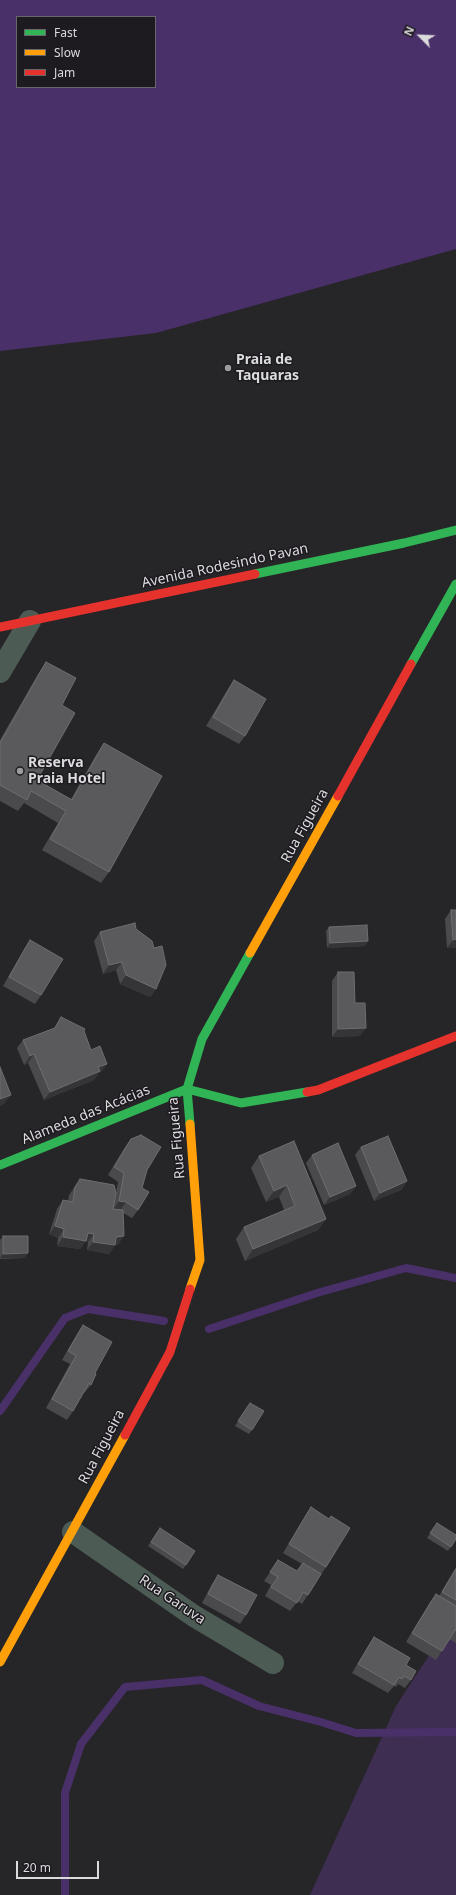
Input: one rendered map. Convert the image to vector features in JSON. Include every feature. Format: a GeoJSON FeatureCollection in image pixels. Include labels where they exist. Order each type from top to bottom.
{"type":"FeatureCollection","features":[{"type":"Feature","properties":{"kind":"street","name":"Avenida Rodesindo Pavan"},"geometry":{"type":"LineString","coordinates":[[0,626],[404,543],[456,530]]}},
{"type":"Feature","properties":{"kind":"street","name":"Rua Figueira"},"geometry":{"type":"LineString","coordinates":[[0,1662],[73,1532],[170,1352],[200,1260],[188,1088],[202,1039],[456,584]]}},
{"type":"Feature","properties":{"kind":"street"},"geometry":{"type":"LineString","coordinates":[[0,672],[30,621]]}},
{"type":"Feature","properties":{"kind":"street"},"geometry":{"type":"LineString","coordinates":[[188,1088],[241,1103],[318,1090],[456,1036]]}},
{"type":"Feature","properties":{"kind":"street","name":"Alameda das Acácias"},"geometry":{"type":"LineString","coordinates":[[0,1165],[188,1088]]}},
{"type":"Feature","properties":{"kind":"street","name":"Rua Garuva"},"geometry":{"type":"LineString","coordinates":[[73,1532],[194,1616],[273,1663]]}},
{"type":"Feature","properties":{"kind":"shaded area"},"geometry":{"type":"Polygon","coordinates":[[[0,0],[456,0],[456,249],[156,333],[0,351],[0,0]]]}},
{"type":"Feature","properties":{"kind":"shaded area"},"geometry":{"type":"Polygon","coordinates":[[[456,1622],[456,1895],[310,1895],[396,1706],[448,1626],[456,1622]]]}},
{"type":"Feature","properties":{"kind":"building","name":"Reserva Praia Hotel"},"geometry":{"type":"Polygon","coordinates":[[[46,662],[76,678],[62,705],[75,713],[37,780],[72,800],[104,743],[162,776],[109,872],[50,839],[66,811],[31,791],[27,800],[0,785],[0,743],[46,662]]]}},
{"type":"Feature","properties":{"kind":"building"},"geometry":{"type":"Polygon","coordinates":[[[234,680],[266,699],[245,736],[213,717],[234,680]]]}},
{"type":"Feature","properties":{"kind":"building"},"geometry":{"type":"Polygon","coordinates":[[[451,910],[456,910],[456,939],[453,940],[451,910]]]}},
{"type":"Feature","properties":{"kind":"building"},"geometry":{"type":"Polygon","coordinates":[[[135,923],[136,929],[152,941],[154,948],[162,946],[166,965],[156,989],[126,975],[122,962],[109,965],[100,932],[135,923]]]}},
{"type":"Feature","properties":{"kind":"building"},"geometry":{"type":"Polygon","coordinates":[[[367,925],[368,941],[330,943],[329,927],[367,925]]]}},
{"type":"Feature","properties":{"kind":"building"},"geometry":{"type":"Polygon","coordinates":[[[30,940],[63,959],[41,995],[9,977],[30,940]]]}},
{"type":"Feature","properties":{"kind":"building"},"geometry":{"type":"Polygon","coordinates":[[[338,972],[354,972],[355,1003],[365,1003],[366,1028],[338,1029],[338,972]]]}},
{"type":"Feature","properties":{"kind":"building"},"geometry":{"type":"Polygon","coordinates":[[[61,1017],[85,1029],[84,1031],[91,1050],[100,1046],[107,1064],[98,1067],[100,1071],[50,1092],[34,1054],[30,1056],[23,1040],[55,1028],[61,1017]]]}},
{"type":"Feature","properties":{"kind":"building"},"geometry":{"type":"Polygon","coordinates":[[[0,1067],[11,1095],[0,1099],[0,1067]]]}},
{"type":"Feature","properties":{"kind":"building"},"geometry":{"type":"Polygon","coordinates":[[[141,1135],[161,1147],[147,1170],[142,1188],[149,1192],[138,1210],[126,1202],[119,1201],[124,1173],[114,1167],[131,1139],[141,1135]]]}},
{"type":"Feature","properties":{"kind":"building"},"geometry":{"type":"Polygon","coordinates":[[[388,1136],[407,1181],[380,1193],[361,1147],[388,1136]]]}},
{"type":"Feature","properties":{"kind":"building"},"geometry":{"type":"Polygon","coordinates":[[[294,1141],[326,1219],[253,1249],[244,1227],[295,1206],[287,1185],[274,1191],[259,1156],[294,1141]]]}},
{"type":"Feature","properties":{"kind":"building"},"geometry":{"type":"Polygon","coordinates":[[[338,1143],[356,1186],[330,1197],[312,1155],[338,1143]]]}},
{"type":"Feature","properties":{"kind":"building"},"geometry":{"type":"Polygon","coordinates":[[[80,1179],[114,1185],[116,1193],[113,1209],[123,1210],[124,1236],[116,1237],[115,1245],[93,1242],[94,1234],[88,1233],[86,1241],[63,1237],[64,1229],[55,1226],[63,1200],[73,1202],[75,1187],[80,1179]]]}},
{"type":"Feature","properties":{"kind":"building"},"geometry":{"type":"Polygon","coordinates":[[[3,1236],[28,1236],[28,1253],[3,1254],[3,1236]]]}},
{"type":"Feature","properties":{"kind":"building"},"geometry":{"type":"Polygon","coordinates":[[[83,1325],[112,1342],[95,1373],[96,1374],[91,1385],[89,1383],[73,1411],[52,1399],[76,1356],[68,1351],[83,1325]]]}},
{"type":"Feature","properties":{"kind":"building"},"geometry":{"type":"Polygon","coordinates":[[[250,1403],[264,1411],[252,1430],[238,1421],[250,1403]]]}},
{"type":"Feature","properties":{"kind":"building"},"geometry":{"type":"Polygon","coordinates":[[[311,1507],[329,1519],[331,1516],[350,1528],[326,1567],[289,1544],[311,1507]]]}},
{"type":"Feature","properties":{"kind":"building"},"geometry":{"type":"Polygon","coordinates":[[[437,1523],[456,1535],[456,1539],[451,1547],[430,1533],[437,1523]]]}},
{"type":"Feature","properties":{"kind":"building"},"geometry":{"type":"Polygon","coordinates":[[[160,1528],[195,1551],[186,1565],[151,1542],[160,1528]]]}},
{"type":"Feature","properties":{"kind":"building"},"geometry":{"type":"Polygon","coordinates":[[[278,1560],[297,1571],[303,1563],[321,1574],[308,1595],[303,1592],[297,1603],[271,1587],[278,1577],[270,1572],[278,1560]]]}},
{"type":"Feature","properties":{"kind":"building"},"geometry":{"type":"Polygon","coordinates":[[[456,1569],[456,1600],[442,1592],[456,1569]]]}},
{"type":"Feature","properties":{"kind":"building"},"geometry":{"type":"Polygon","coordinates":[[[218,1575],[257,1595],[246,1615],[208,1594],[218,1575]]]}},
{"type":"Feature","properties":{"kind":"building"},"geometry":{"type":"Polygon","coordinates":[[[436,1594],[456,1606],[456,1631],[455,1630],[442,1651],[412,1633],[436,1594]]]}},
{"type":"Feature","properties":{"kind":"building"},"geometry":{"type":"Polygon","coordinates":[[[374,1637],[410,1658],[406,1665],[416,1671],[411,1680],[404,1676],[402,1679],[399,1677],[394,1685],[358,1664],[374,1637]]]}},
{"type":"Feature","properties":{"kind":"waterway"},"geometry":{"type":"LineString","coordinates":[[209,1329],[317,1293],[406,1268],[456,1278]]}},
{"type":"Feature","properties":{"kind":"waterway"},"geometry":{"type":"LineString","coordinates":[[0,1411],[65,1318],[88,1309],[164,1321]]}},
{"type":"Feature","properties":{"kind":"waterway"},"geometry":{"type":"LineString","coordinates":[[65,1895],[65,1793],[81,1744],[125,1687],[202,1680],[259,1706],[321,1722],[356,1733],[456,1731]]}},
{"type":"Feature","properties":{"kind":"traffic: fast"},"geometry":{"type":"LineString","coordinates":[[255,574],[404,543],[456,530]]}},
{"type":"Feature","properties":{"kind":"traffic: fast"},"geometry":{"type":"LineString","coordinates":[[411,664],[456,584]]}},
{"type":"Feature","properties":{"kind":"traffic: fast"},"geometry":{"type":"LineString","coordinates":[[190,1124],[187,1089],[202,1039],[250,953]]}},
{"type":"Feature","properties":{"kind":"traffic: fast"},"geometry":{"type":"LineString","coordinates":[[0,1165],[187,1089],[241,1103],[307,1092]]}},
{"type":"Feature","properties":{"kind":"traffic: slow"},"geometry":{"type":"LineString","coordinates":[[250,953],[338,796]]}},
{"type":"Feature","properties":{"kind":"traffic: slow"},"geometry":{"type":"LineString","coordinates":[[190,1124],[200,1260],[190,1289]]}},
{"type":"Feature","properties":{"kind":"traffic: slow"},"geometry":{"type":"LineString","coordinates":[[0,1662],[125,1435]]}},
{"type":"Feature","properties":{"kind":"traffic: jam"},"geometry":{"type":"LineString","coordinates":[[0,627],[255,574]]}},
{"type":"Feature","properties":{"kind":"traffic: jam"},"geometry":{"type":"LineString","coordinates":[[338,796],[411,664]]}},
{"type":"Feature","properties":{"kind":"traffic: jam"},"geometry":{"type":"LineString","coordinates":[[307,1092],[318,1090],[456,1036]]}},
{"type":"Feature","properties":{"kind":"traffic: jam"},"geometry":{"type":"LineString","coordinates":[[125,1435],[170,1352],[190,1289]]}},
{"type":"Feature","properties":{"kind":"place","name":"Praia de Taquaras"},"geometry":{"type":"Point","coordinates":[228,368]}},
{"type":"Feature","properties":{"kind":"place","name":"Reserva Praia Hotel"},"geometry":{"type":"Point","coordinates":[20,771]}}]}
